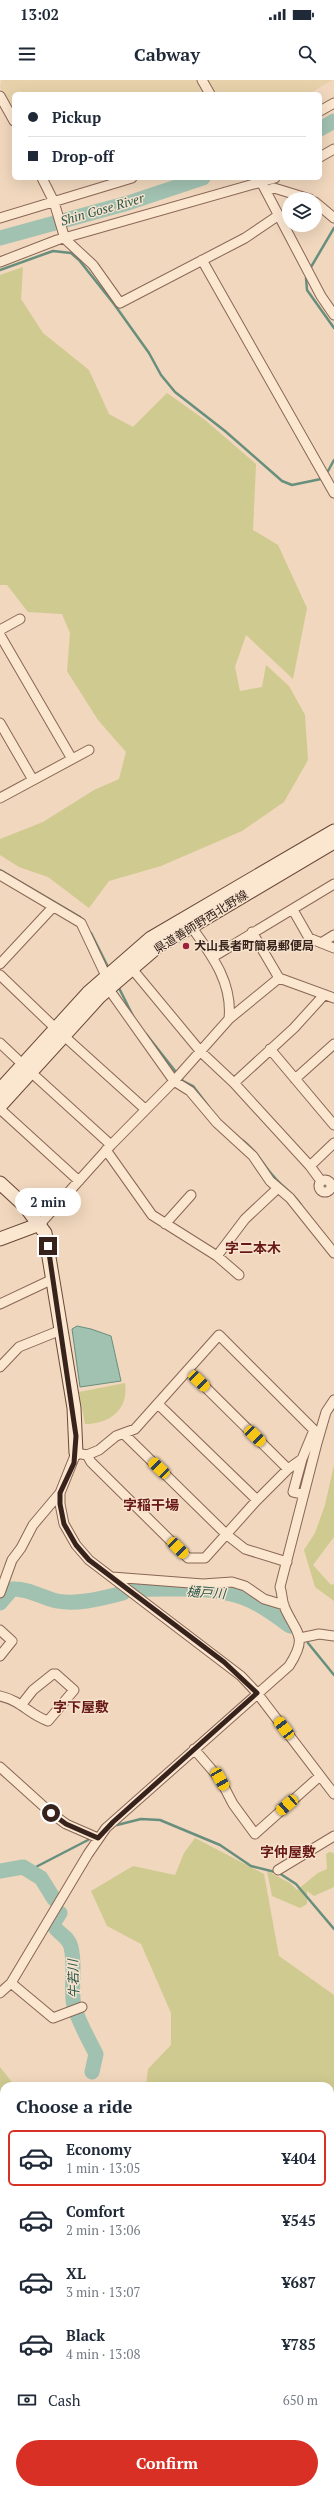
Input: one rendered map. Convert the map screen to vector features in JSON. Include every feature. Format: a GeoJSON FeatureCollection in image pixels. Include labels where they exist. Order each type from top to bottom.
{"type":"FeatureCollection","features":[{"type":"Feature","properties":{"kind":"main road","name":"県道善師野西北野線"},"geometry":{"type":"LineString","coordinates":[[188,922],[334,831]]}},
{"type":"Feature","properties":{"kind":"main road","name":"県道善師野西北野線"},"geometry":{"type":"LineString","coordinates":[[0,1090],[151,938],[188,922],[334,842]]}},
{"type":"Feature","properties":{"kind":"main road","name":"県道善師野西北野線"},"geometry":{"type":"LineString","coordinates":[[0,1108],[64,1036],[111,978]]}},
{"type":"Feature","properties":{"kind":"main road"},"geometry":{"type":"LineString","coordinates":[[0,1183],[25,1206],[40,1224],[48,1246],[60,1330],[81,1454]]}},
{"type":"Feature","properties":{"kind":"main road"},"geometry":{"type":"LineString","coordinates":[[0,1239],[40,1224]]}},
{"type":"Feature","properties":{"kind":"street"},"geometry":{"type":"LineString","coordinates":[[202,80],[209,92]]}},
{"type":"Feature","properties":{"kind":"street"},"geometry":{"type":"LineString","coordinates":[[0,96],[12,117]]}},
{"type":"Feature","properties":{"kind":"street"},"geometry":{"type":"LineString","coordinates":[[322,110],[334,103]]}},
{"type":"Feature","properties":{"kind":"street"},"geometry":{"type":"LineString","coordinates":[[322,156],[334,150]]}},
{"type":"Feature","properties":{"kind":"street"},"geometry":{"type":"LineString","coordinates":[[43,180],[54,202],[65,239],[93,265],[120,303],[245,238],[279,215]]}},
{"type":"Feature","properties":{"kind":"street"},"geometry":{"type":"LineString","coordinates":[[0,218],[126,180]]}},
{"type":"Feature","properties":{"kind":"street"},"geometry":{"type":"LineString","coordinates":[[0,262],[65,239],[262,183],[287,192]]}},
{"type":"Feature","properties":{"kind":"street"},"geometry":{"type":"LineString","coordinates":[[262,183],[321,296],[334,315]]}},
{"type":"Feature","properties":{"kind":"street"},"geometry":{"type":"LineString","coordinates":[[322,208],[334,218]]}},
{"type":"Feature","properties":{"kind":"street"},"geometry":{"type":"LineString","coordinates":[[202,260],[334,493]]}},
{"type":"Feature","properties":{"kind":"street"},"geometry":{"type":"LineString","coordinates":[[0,630],[20,619]]}},
{"type":"Feature","properties":{"kind":"street"},"geometry":{"type":"LineString","coordinates":[[0,635],[72,759]]}},
{"type":"Feature","properties":{"kind":"street"},"geometry":{"type":"LineString","coordinates":[[0,723],[33,780]]}},
{"type":"Feature","properties":{"kind":"street"},"geometry":{"type":"LineString","coordinates":[[0,798],[89,750]]}},
{"type":"Feature","properties":{"kind":"street"},"geometry":{"type":"LineString","coordinates":[[0,875],[81,923],[111,978],[174,1081],[190,1091],[217,1123],[253,1156],[270,1181],[290,1198],[334,1253]]}},
{"type":"Feature","properties":{"kind":"street"},"geometry":{"type":"LineString","coordinates":[[213,957],[252,932],[293,910],[334,884]]}},
{"type":"Feature","properties":{"kind":"street"},"geometry":{"type":"LineString","coordinates":[[0,964],[53,907]]}},
{"type":"Feature","properties":{"kind":"street"},"geometry":{"type":"LineString","coordinates":[[293,910],[309,938],[334,948]]}},
{"type":"Feature","properties":{"kind":"street"},"geometry":{"type":"LineString","coordinates":[[188,922],[223,973],[230,1006],[229,1019]]}},
{"type":"Feature","properties":{"kind":"street"},"geometry":{"type":"LineString","coordinates":[[252,932],[278,978],[334,998]]}},
{"type":"Feature","properties":{"kind":"street"},"geometry":{"type":"LineString","coordinates":[[321,943],[334,935]]}},
{"type":"Feature","properties":{"kind":"street"},"geometry":{"type":"LineString","coordinates":[[133,970],[201,1052],[234,1083],[310,1166],[321,1182]]}},
{"type":"Feature","properties":{"kind":"street"},"geometry":{"type":"LineString","coordinates":[[0,975],[51,1024]]}},
{"type":"Feature","properties":{"kind":"street"},"geometry":{"type":"LineString","coordinates":[[40,1224],[109,1147],[183,1072],[229,1019],[278,978]]}},
{"type":"Feature","properties":{"kind":"street"},"geometry":{"type":"LineString","coordinates":[[234,1083],[294,1028],[324,995]]}},
{"type":"Feature","properties":{"kind":"street"},"geometry":{"type":"LineString","coordinates":[[64,1036],[145,1109]]}},
{"type":"Feature","properties":{"kind":"street"},"geometry":{"type":"LineString","coordinates":[[0,1043],[18,1060]]}},
{"type":"Feature","properties":{"kind":"street"},"geometry":{"type":"LineString","coordinates":[[295,1079],[333,1048]]}},
{"type":"Feature","properties":{"kind":"street"},"geometry":{"type":"LineString","coordinates":[[270,1049],[334,1125]]}},
{"type":"Feature","properties":{"kind":"street"},"geometry":{"type":"LineString","coordinates":[[34,1075],[109,1147],[141,1202],[152,1215],[217,1256],[238,1274]]}},
{"type":"Feature","properties":{"kind":"street"},"geometry":{"type":"LineString","coordinates":[[0,1108],[79,1181]]}},
{"type":"Feature","properties":{"kind":"street"},"geometry":{"type":"LineString","coordinates":[[310,1166],[334,1143]]}},
{"type":"Feature","properties":{"kind":"street"},"geometry":{"type":"LineString","coordinates":[[217,1256],[245,1219],[278,1188]]}},
{"type":"Feature","properties":{"kind":"street"},"geometry":{"type":"LineString","coordinates":[[165,1224],[190,1195]]}},
{"type":"Feature","properties":{"kind":"street"},"geometry":{"type":"LineString","coordinates":[[0,1304],[53,1279]]}},
{"type":"Feature","properties":{"kind":"street"},"geometry":{"type":"LineString","coordinates":[[0,1367],[19,1347],[60,1330]]}},
{"type":"Feature","properties":{"kind":"street"},"geometry":{"type":"LineString","coordinates":[[0,1593],[12,1560],[21,1548],[33,1525],[60,1493],[81,1454],[99,1450],[116,1436],[125,1434],[135,1429],[159,1405],[219,1335],[314,1430],[302,1459],[293,1492],[303,1494]]}},
{"type":"Feature","properties":{"kind":"street"},"geometry":{"type":"LineString","coordinates":[[188,1370],[288,1469]]}},
{"type":"Feature","properties":{"kind":"street"},"geometry":{"type":"LineString","coordinates":[[2,1989],[12,1983],[98,1838],[113,1822],[194,1749],[289,1666],[300,1645],[300,1638],[284,1605],[280,1587],[303,1494],[326,1412],[334,1400]]}},
{"type":"Feature","properties":{"kind":"street"},"geometry":{"type":"LineString","coordinates":[[159,1405],[257,1500]]}},
{"type":"Feature","properties":{"kind":"street"},"geometry":{"type":"LineString","coordinates":[[125,1434],[227,1535],[245,1549],[287,1562]]}},
{"type":"Feature","properties":{"kind":"street"},"geometry":{"type":"LineString","coordinates":[[81,1454],[188,1558],[204,1558],[227,1535],[257,1500],[288,1469],[302,1459]]}},
{"type":"Feature","properties":{"kind":"street"},"geometry":{"type":"LineString","coordinates":[[60,1493],[61,1514],[69,1534],[89,1560],[224,1662],[257,1693],[334,1794]]}},
{"type":"Feature","properties":{"kind":"street"},"geometry":{"type":"LineString","coordinates":[[112,1577],[203,1584],[232,1582],[245,1586],[264,1599],[284,1605]]}},
{"type":"Feature","properties":{"kind":"street"},"geometry":{"type":"LineString","coordinates":[[0,1630],[12,1641],[0,1656]]}},
{"type":"Feature","properties":{"kind":"street"},"geometry":{"type":"LineString","coordinates":[[300,1638],[318,1634],[334,1636]]}},
{"type":"Feature","properties":{"kind":"street"},"geometry":{"type":"LineString","coordinates":[[0,1696],[14,1699],[48,1721],[74,1690],[56,1674],[53,1674],[33,1690],[22,1704]]}},
{"type":"Feature","properties":{"kind":"street"},"geometry":{"type":"LineString","coordinates":[[194,1749],[220,1779],[233,1804],[255,1834],[320,1776]]}},
{"type":"Feature","properties":{"kind":"street"},"geometry":{"type":"LineString","coordinates":[[0,1767],[51,1813],[66,1824],[98,1838]]}},
{"type":"Feature","properties":{"kind":"street"},"geometry":{"type":"LineString","coordinates":[[278,1870],[334,1836]]}},
{"type":"Feature","properties":{"kind":"street"},"geometry":{"type":"LineString","coordinates":[[12,1983],[54,2018],[82,2007]]}},
{"type":"Feature","properties":{"kind":"shaded area"},"geometry":{"type":"Polygon","coordinates":[[[2,80],[332,80],[312,92],[12,92],[12,106],[0,87],[2,80]]]}},
{"type":"Feature","properties":{"kind":"shaded area"},"geometry":{"type":"Polygon","coordinates":[[[23,267],[21,299],[43,333],[89,370],[109,414],[133,427],[167,393],[205,420],[256,464],[253,530],[278,545],[307,608],[293,679],[246,635],[235,667],[240,691],[262,687],[266,665],[289,686],[305,715],[308,760],[284,802],[242,831],[161,866],[109,881],[89,908],[48,877],[19,867],[0,855],[0,839],[43,822],[94,790],[119,779],[126,752],[98,720],[67,671],[70,633],[62,614],[28,612],[7,585],[0,585],[0,275],[23,267]]]}},
{"type":"Feature","properties":{"kind":"shaded area"},"geometry":{"type":"Polygon","coordinates":[[[77,1326],[111,1336],[121,1381],[80,1387],[72,1329],[77,1326]]]}},
{"type":"Feature","properties":{"kind":"shaded area"},"geometry":{"type":"Polygon","coordinates":[[[125,1383],[124,1401],[116,1414],[102,1421],[85,1424],[79,1392],[125,1383]]]}},
{"type":"Feature","properties":{"kind":"shaded area"},"geometry":{"type":"Polygon","coordinates":[[[334,1465],[334,1537],[313,1565],[331,1585],[334,1584],[334,1601],[315,1587],[304,1550],[315,1533],[325,1505],[334,1465]]]}},
{"type":"Feature","properties":{"kind":"shaded area"},"geometry":{"type":"Polygon","coordinates":[[[195,1838],[264,1874],[279,1956],[334,1995],[334,2082],[146,2082],[148,2069],[171,2045],[171,2013],[141,1944],[107,1926],[91,1891],[133,1866],[175,1875],[184,1853],[195,1838]]]}},
{"type":"Feature","properties":{"kind":"shaded area"},"geometry":{"type":"Polygon","coordinates":[[[329,1852],[334,1853],[334,1887],[314,1896],[307,1891],[307,1904],[300,1908],[272,1896],[267,1871],[290,1883],[297,1890],[318,1873],[327,1869],[326,1854],[329,1852]]]}},
{"type":"Feature","properties":{"kind":"shaded area"},"geometry":{"type":"Polygon","coordinates":[[[0,2067],[12,2082],[0,2082],[0,2067]]]}},
{"type":"Feature","properties":{"kind":"waterway","name":"Shin Gose River"},"geometry":{"type":"LineString","coordinates":[[322,128],[334,121]]}},
{"type":"Feature","properties":{"kind":"waterway","name":"Shin Gose River"},"geometry":{"type":"LineString","coordinates":[[0,238],[128,203],[197,180]]}},
{"type":"Feature","properties":{"kind":"waterway"},"geometry":{"type":"LineString","coordinates":[[311,267],[334,228]]}},
{"type":"Feature","properties":{"kind":"waterway"},"geometry":{"type":"LineString","coordinates":[[0,270],[53,251],[71,253],[79,260],[114,304],[149,353],[161,375],[175,392],[225,431],[282,481],[292,485],[321,479]]}},
{"type":"Feature","properties":{"kind":"waterway"},"geometry":{"type":"LineString","coordinates":[[306,278],[307,290],[334,328]]}},
{"type":"Feature","properties":{"kind":"waterway"},"geometry":{"type":"LineString","coordinates":[[328,471],[334,460]]}},
{"type":"Feature","properties":{"kind":"waterway"},"geometry":{"type":"LineString","coordinates":[[0,870],[80,917]]}},
{"type":"Feature","properties":{"kind":"waterway"},"geometry":{"type":"LineString","coordinates":[[91,933],[109,969]]}},
{"type":"Feature","properties":{"kind":"waterway"},"geometry":{"type":"LineString","coordinates":[[118,986],[133,1016]]}},
{"type":"Feature","properties":{"kind":"waterway"},"geometry":{"type":"LineString","coordinates":[[146,1034],[183,1081],[193,1086],[209,1107]]}},
{"type":"Feature","properties":{"kind":"waterway"},"geometry":{"type":"LineString","coordinates":[[242,1140],[252,1148],[278,1182],[301,1205]]}},
{"type":"Feature","properties":{"kind":"waterway","name":"樋戸川"},"geometry":{"type":"LineString","coordinates":[[0,1603],[12,1589],[24,1590],[51,1600],[65,1602],[90,1600],[123,1593]]}},
{"type":"Feature","properties":{"kind":"waterway","name":"樋戸川"},"geometry":{"type":"LineString","coordinates":[[136,1589],[196,1589],[231,1594],[255,1603],[290,1626]]}},
{"type":"Feature","properties":{"kind":"waterway","name":"樋戸川"},"geometry":{"type":"LineString","coordinates":[[308,1643],[334,1675]]}},
{"type":"Feature","properties":{"kind":"waterway"},"geometry":{"type":"LineString","coordinates":[[117,1825],[141,1819],[160,1820],[220,1845],[251,1866],[279,1873],[296,1884],[334,1929]]}},
{"type":"Feature","properties":{"kind":"waterway"},"geometry":{"type":"LineString","coordinates":[[30,1870],[88,1840]]}},
{"type":"Feature","properties":{"kind":"waterway","name":"牛若川"},"geometry":{"type":"LineString","coordinates":[[0,1871],[23,1867],[41,1878],[54,1899]]}},
{"type":"Feature","properties":{"kind":"waterway","name":"牛若川"},"geometry":{"type":"LineString","coordinates":[[60,1913],[53,1924],[70,1943],[73,1962],[74,2006],[96,2054],[92,2072]]}},
{"type":"Feature","properties":{"kind":"place","name":"犬山長者町簡易郵便局"},"geometry":{"type":"Point","coordinates":[186,946]}},
{"type":"Feature","properties":{"kind":"district","name":"字二本木"},"geometry":{"type":"Point","coordinates":[253,1248]}},
{"type":"Feature","properties":{"kind":"district","name":"字稲干場"},"geometry":{"type":"Point","coordinates":[151,1505]}},
{"type":"Feature","properties":{"kind":"district","name":"字下屋敷"},"geometry":{"type":"Point","coordinates":[81,1707]}},
{"type":"Feature","properties":{"kind":"district","name":"字仲屋敷"},"geometry":{"type":"Point","coordinates":[288,1852]}},
{"type":"Feature","properties":{"kind":"route"},"geometry":{"type":"LineString","coordinates":[[48,1246],[60,1330],[74,1408],[76,1436],[76,1453],[74,1463],[60,1493],[61,1514],[64,1524],[76,1545],[89,1560],[224,1662],[241,1676],[257,1693],[106,1828],[98,1838],[66,1824],[51,1813]]}}]}
